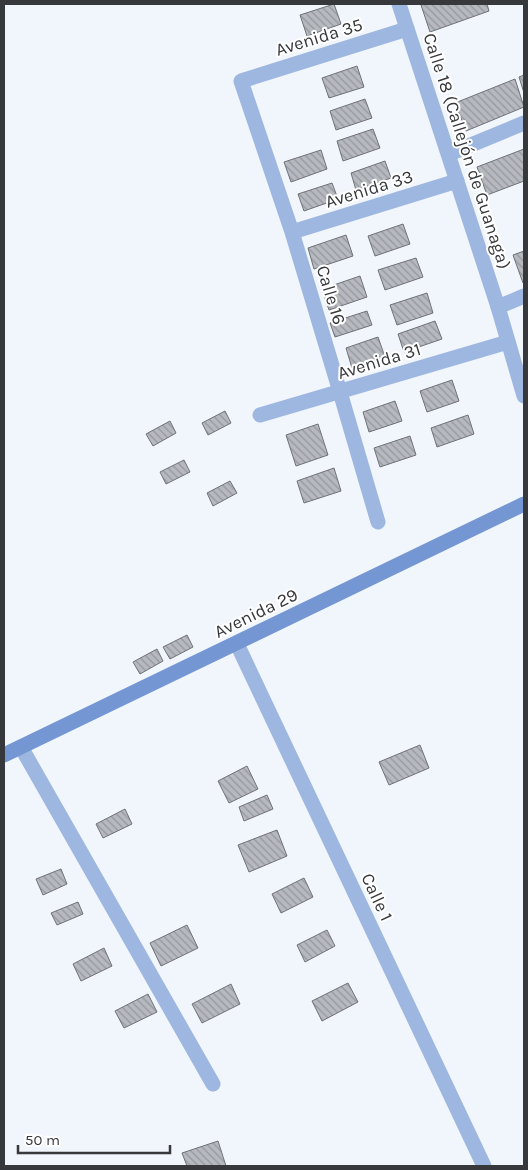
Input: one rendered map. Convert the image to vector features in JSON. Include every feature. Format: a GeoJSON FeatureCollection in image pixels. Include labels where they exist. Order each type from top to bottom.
{"type":"FeatureCollection","features":[{"type":"Feature","properties":{"kind":"main road","name":"Avenida 29"},"geometry":{"type":"LineString","coordinates":[[4,755],[524,504]]}},
{"type":"Feature","properties":{"kind":"street","name":"Calle 18 (Callejón de Guanaga)"},"geometry":{"type":"LineString","coordinates":[[399,4],[498,307],[524,396]]}},
{"type":"Feature","properties":{"kind":"street","name":"Avenida 35"},"geometry":{"type":"LineString","coordinates":[[241,81],[408,30]]}},
{"type":"Feature","properties":{"kind":"street","name":"Calle 16"},"geometry":{"type":"LineString","coordinates":[[241,81],[292,232],[378,522]]}},
{"type":"Feature","properties":{"kind":"street"},"geometry":{"type":"LineString","coordinates":[[449,154],[524,123]]}},
{"type":"Feature","properties":{"kind":"street","name":"Avenida 33"},"geometry":{"type":"LineString","coordinates":[[292,232],[457,181]]}},
{"type":"Feature","properties":{"kind":"street"},"geometry":{"type":"LineString","coordinates":[[498,307],[524,296]]}},
{"type":"Feature","properties":{"kind":"street","name":"Avenida 31"},"geometry":{"type":"LineString","coordinates":[[260,415],[508,342]]}},
{"type":"Feature","properties":{"kind":"street","name":"Calle 1"},"geometry":{"type":"LineString","coordinates":[[237,644],[484,1166]]}},
{"type":"Feature","properties":{"kind":"street"},"geometry":{"type":"LineString","coordinates":[[21,747],[213,1084]]}},
{"type":"Feature","properties":{"kind":"building"},"geometry":{"type":"Polygon","coordinates":[[[334,4],[341,24],[307,36],[300,15],[334,4]]]}},
{"type":"Feature","properties":{"kind":"building"},"geometry":{"type":"Polygon","coordinates":[[[487,4],[489,11],[430,32],[421,5],[487,4]]]}},
{"type":"Feature","properties":{"kind":"building"},"geometry":{"type":"Polygon","coordinates":[[[357,66],[364,87],[329,98],[322,78],[357,66]]]}},
{"type":"Feature","properties":{"kind":"building"},"geometry":{"type":"Polygon","coordinates":[[[524,75],[524,93],[519,77],[524,75]]]}},
{"type":"Feature","properties":{"kind":"building"},"geometry":{"type":"Polygon","coordinates":[[[515,79],[524,107],[466,131],[455,103],[515,79]]]}},
{"type":"Feature","properties":{"kind":"building"},"geometry":{"type":"Polygon","coordinates":[[[365,99],[372,118],[336,130],[330,111],[365,99]]]}},
{"type":"Feature","properties":{"kind":"building"},"geometry":{"type":"Polygon","coordinates":[[[373,129],[380,148],[343,161],[337,141],[373,129]]]}},
{"type":"Feature","properties":{"kind":"building"},"geometry":{"type":"Polygon","coordinates":[[[524,149],[524,181],[487,195],[477,167],[524,149]]]}},
{"type":"Feature","properties":{"kind":"building"},"geometry":{"type":"Polygon","coordinates":[[[321,150],[327,169],[291,182],[284,162],[321,150]]]}},
{"type":"Feature","properties":{"kind":"building"},"geometry":{"type":"Polygon","coordinates":[[[385,161],[391,178],[356,190],[351,173],[385,161]]]}},
{"type":"Feature","properties":{"kind":"building"},"geometry":{"type":"Polygon","coordinates":[[[332,183],[338,199],[304,211],[298,194],[332,183]]]}},
{"type":"Feature","properties":{"kind":"building"},"geometry":{"type":"Polygon","coordinates":[[[403,224],[410,244],[375,256],[368,236],[403,224]]]}},
{"type":"Feature","properties":{"kind":"building"},"geometry":{"type":"Polygon","coordinates":[[[346,235],[353,256],[314,269],[308,248],[346,235]]]}},
{"type":"Feature","properties":{"kind":"building"},"geometry":{"type":"Polygon","coordinates":[[[524,251],[524,283],[523,283],[513,255],[524,251]]]}},
{"type":"Feature","properties":{"kind":"building"},"geometry":{"type":"Polygon","coordinates":[[[416,258],[423,277],[385,290],[378,270],[416,258]]]}},
{"type":"Feature","properties":{"kind":"building"},"geometry":{"type":"Polygon","coordinates":[[[360,276],[367,297],[329,310],[322,289],[360,276]]]}},
{"type":"Feature","properties":{"kind":"building"},"geometry":{"type":"Polygon","coordinates":[[[427,293],[433,313],[397,325],[390,305],[427,293]]]}},
{"type":"Feature","properties":{"kind":"building"},"geometry":{"type":"Polygon","coordinates":[[[367,311],[372,325],[335,337],[330,323],[367,311]]]}},
{"type":"Feature","properties":{"kind":"building"},"geometry":{"type":"Polygon","coordinates":[[[435,321],[442,339],[404,352],[398,334],[435,321]]]}},
{"type":"Feature","properties":{"kind":"building"},"geometry":{"type":"Polygon","coordinates":[[[378,337],[385,357],[352,368],[346,348],[378,337]]]}},
{"type":"Feature","properties":{"kind":"building"},"geometry":{"type":"Polygon","coordinates":[[[452,380],[459,401],[427,412],[420,391],[452,380]]]}},
{"type":"Feature","properties":{"kind":"building"},"geometry":{"type":"Polygon","coordinates":[[[395,401],[402,421],[369,432],[363,412],[395,401]]]}},
{"type":"Feature","properties":{"kind":"building"},"geometry":{"type":"Polygon","coordinates":[[[225,411],[231,423],[208,435],[202,423],[225,411]]]}},
{"type":"Feature","properties":{"kind":"building"},"geometry":{"type":"Polygon","coordinates":[[[468,415],[474,434],[437,447],[431,428],[468,415]]]}},
{"type":"Feature","properties":{"kind":"building"},"geometry":{"type":"Polygon","coordinates":[[[170,421],[176,433],[153,446],[146,434],[170,421]]]}},
{"type":"Feature","properties":{"kind":"building"},"geometry":{"type":"Polygon","coordinates":[[[318,424],[328,455],[296,466],[286,435],[318,424]]]}},
{"type":"Feature","properties":{"kind":"building"},"geometry":{"type":"Polygon","coordinates":[[[410,436],[416,455],[380,467],[374,448],[410,436]]]}},
{"type":"Feature","properties":{"kind":"building"},"geometry":{"type":"Polygon","coordinates":[[[184,460],[190,472],[166,484],[160,472],[184,460]]]}},
{"type":"Feature","properties":{"kind":"building"},"geometry":{"type":"Polygon","coordinates":[[[334,468],[341,491],[304,503],[297,481],[334,468]]]}},
{"type":"Feature","properties":{"kind":"building"},"geometry":{"type":"Polygon","coordinates":[[[230,481],[237,493],[213,506],[207,493],[230,481]]]}},
{"type":"Feature","properties":{"kind":"building"},"geometry":{"type":"Polygon","coordinates":[[[187,635],[193,647],[170,659],[163,647],[187,635]]]}},
{"type":"Feature","properties":{"kind":"building"},"geometry":{"type":"Polygon","coordinates":[[[157,649],[163,661],[140,674],[133,662],[157,649]]]}},
{"type":"Feature","properties":{"kind":"building"},"geometry":{"type":"Polygon","coordinates":[[[420,745],[429,768],[389,785],[379,762],[420,745]]]}},
{"type":"Feature","properties":{"kind":"building"},"geometry":{"type":"Polygon","coordinates":[[[247,766],[258,789],[229,803],[218,781],[247,766]]]}},
{"type":"Feature","properties":{"kind":"building"},"geometry":{"type":"Polygon","coordinates":[[[267,795],[273,809],[244,821],[239,807],[267,795]]]}},
{"type":"Feature","properties":{"kind":"building"},"geometry":{"type":"Polygon","coordinates":[[[125,809],[132,824],[103,838],[96,824],[125,809]]]}},
{"type":"Feature","properties":{"kind":"building"},"geometry":{"type":"Polygon","coordinates":[[[277,830],[287,856],[249,872],[238,845],[277,830]]]}},
{"type":"Feature","properties":{"kind":"building"},"geometry":{"type":"Polygon","coordinates":[[[61,869],[67,884],[43,895],[36,879],[61,869]]]}},
{"type":"Feature","properties":{"kind":"building"},"geometry":{"type":"Polygon","coordinates":[[[304,878],[313,897],[281,913],[272,894],[304,878]]]}},
{"type":"Feature","properties":{"kind":"building"},"geometry":{"type":"Polygon","coordinates":[[[78,902],[83,914],[57,925],[51,913],[78,902]]]}},
{"type":"Feature","properties":{"kind":"building"},"geometry":{"type":"Polygon","coordinates":[[[187,925],[198,948],[161,966],[150,943],[187,925]]]}},
{"type":"Feature","properties":{"kind":"building"},"geometry":{"type":"Polygon","coordinates":[[[327,930],[335,946],[305,962],[297,945],[327,930]]]}},
{"type":"Feature","properties":{"kind":"building"},"geometry":{"type":"Polygon","coordinates":[[[104,948],[112,966],[81,981],[73,964],[104,948]]]}},
{"type":"Feature","properties":{"kind":"building"},"geometry":{"type":"Polygon","coordinates":[[[348,983],[358,1002],[322,1021],[312,1001],[348,983]]]}},
{"type":"Feature","properties":{"kind":"building"},"geometry":{"type":"Polygon","coordinates":[[[231,984],[240,1004],[202,1023],[192,1004],[231,984]]]}},
{"type":"Feature","properties":{"kind":"building"},"geometry":{"type":"Polygon","coordinates":[[[148,994],[157,1012],[124,1028],[115,1011],[148,994]]]}},
{"type":"Feature","properties":{"kind":"building"},"geometry":{"type":"Polygon","coordinates":[[[218,1141],[226,1166],[187,1166],[182,1153],[218,1141]]]}}]}
